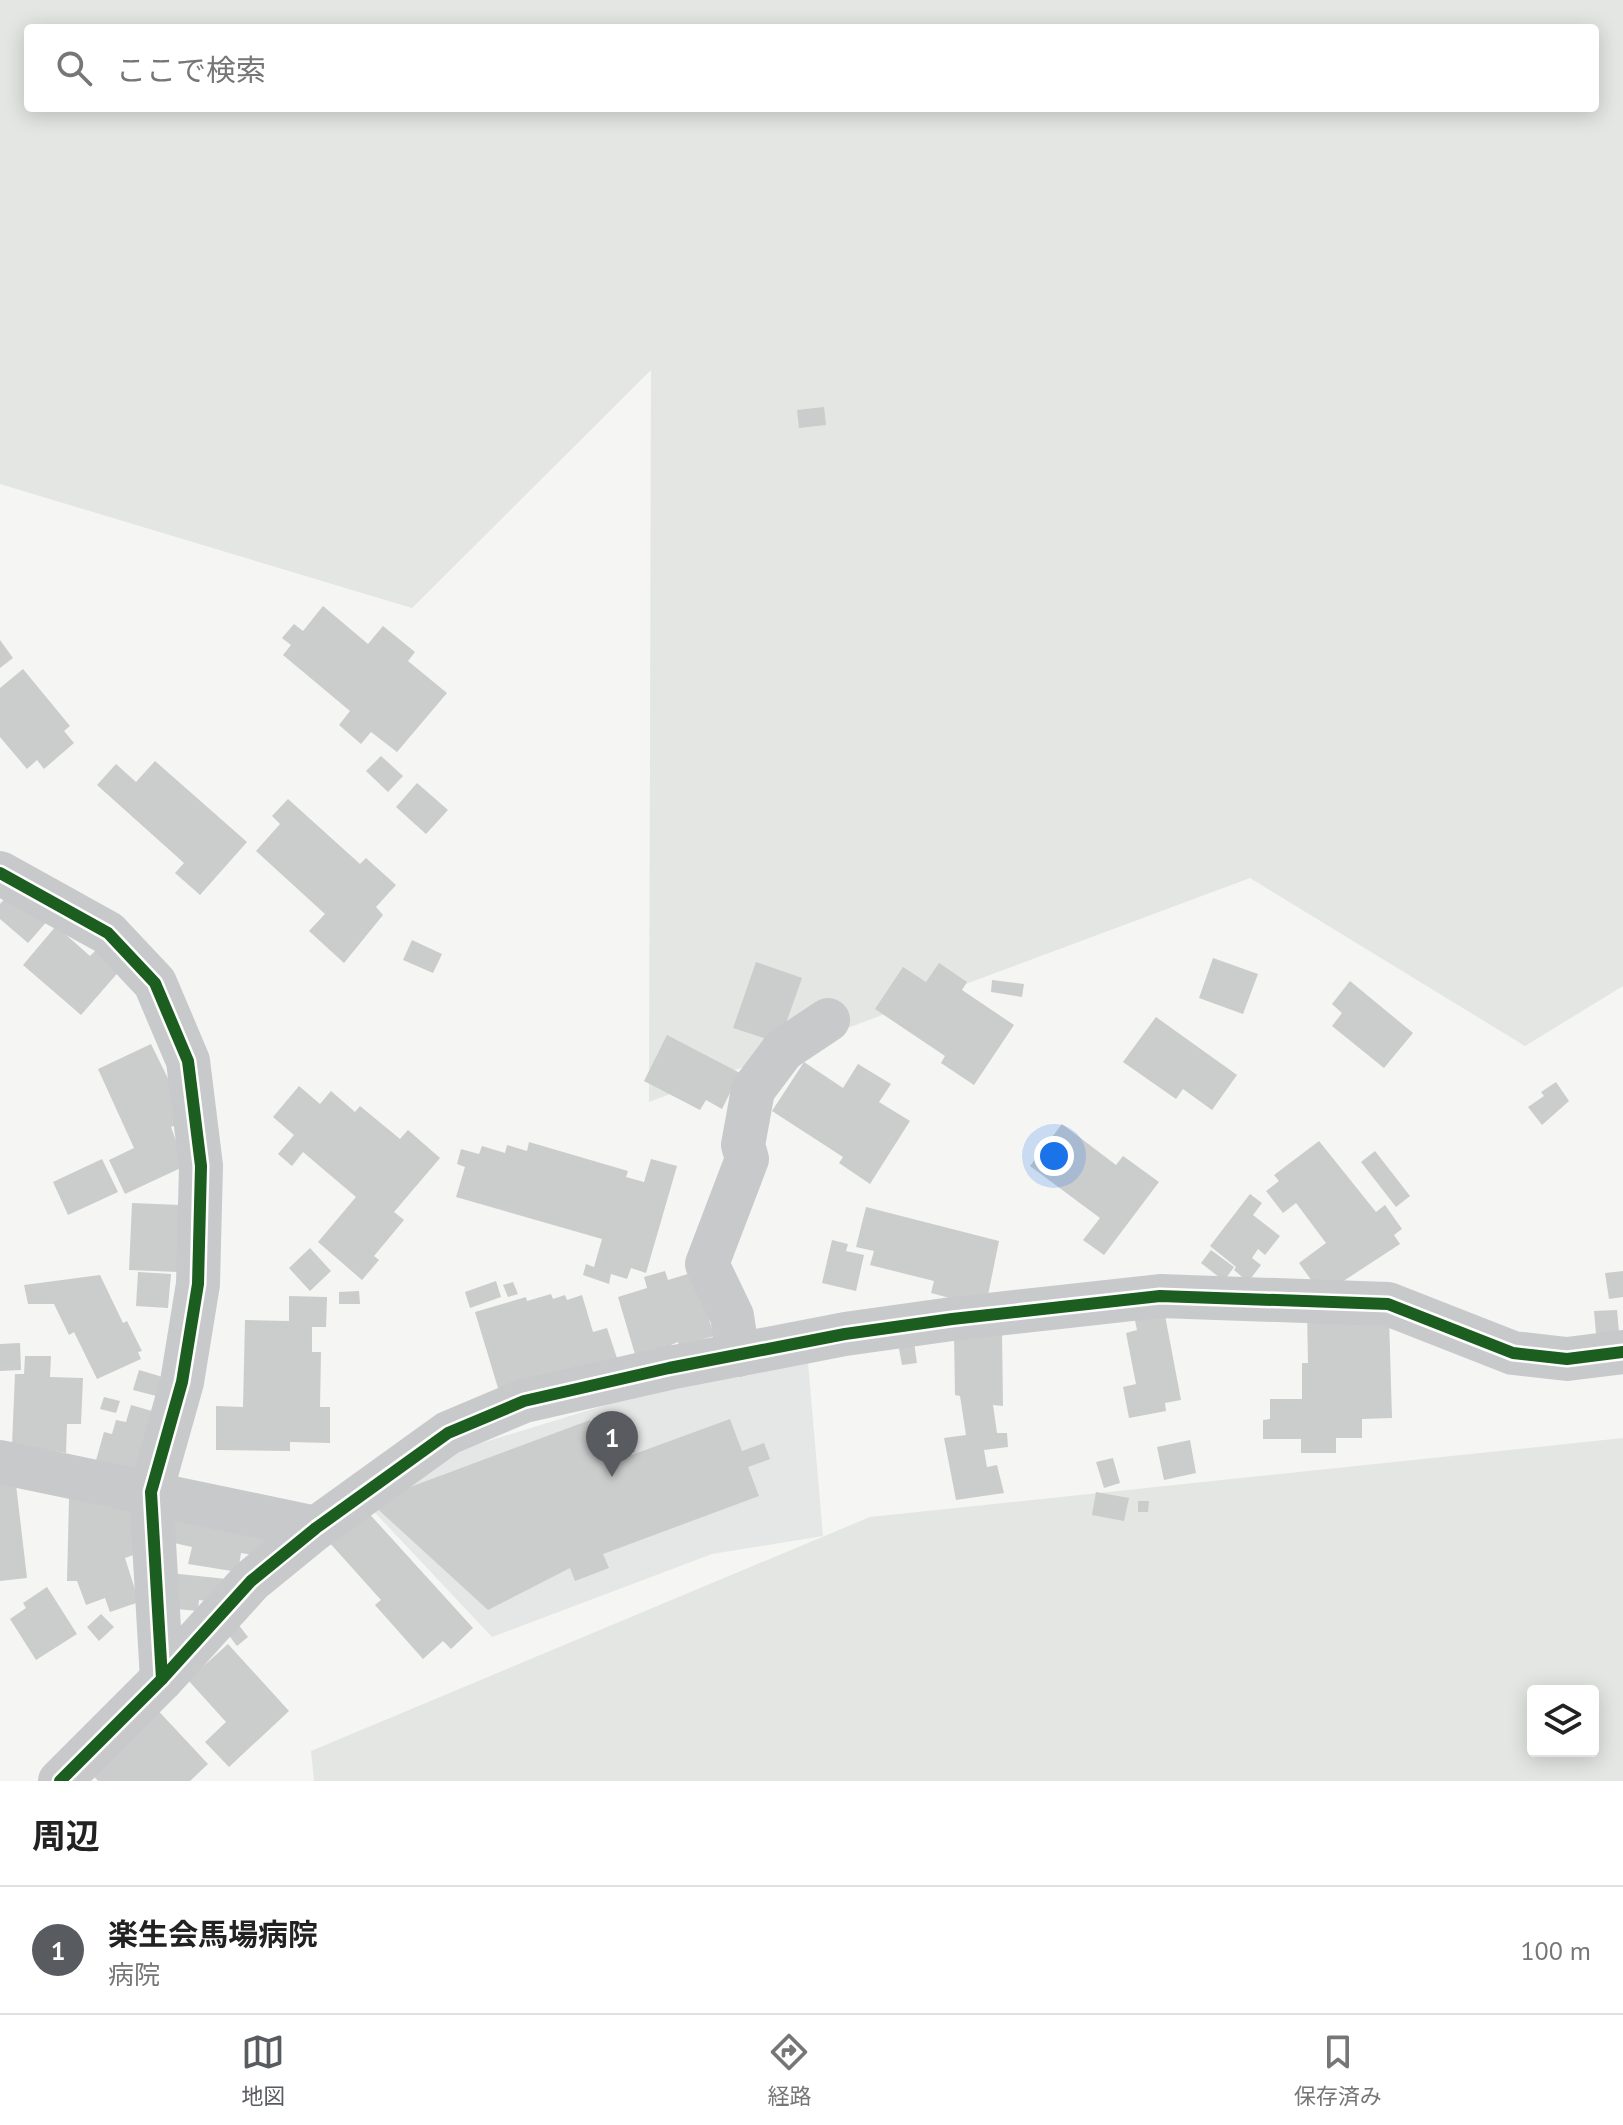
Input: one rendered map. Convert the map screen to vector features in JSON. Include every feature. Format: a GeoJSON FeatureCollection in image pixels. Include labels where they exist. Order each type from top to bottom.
{"type":"FeatureCollection","features":[{"type":"Feature","properties":{"kind":"street"},"geometry":{"type":"LineString","coordinates":[[0,873],[108,933],[155,983],[188,1061],[201,1166],[198,1284],[182,1382],[151,1492],[162,1679]]}},
{"type":"Feature","properties":{"kind":"street"},"geometry":{"type":"LineString","coordinates":[[738,1355],[732,1316],[707,1264],[747,1159],[743,1145],[753,1090],[783,1050],[828,1020]]}},
{"type":"Feature","properties":{"kind":"street"},"geometry":{"type":"LineString","coordinates":[[60,1781],[162,1679],[251,1581],[316,1528],[448,1433],[512,1406],[553,1394],[845,1334],[1160,1296],[1388,1304],[1513,1353],[1567,1359],[1623,1352]]}},
{"type":"Feature","properties":{"kind":"street"},"geometry":{"type":"LineString","coordinates":[[0,1462],[316,1528]]}},
{"type":"Feature","properties":{"kind":"shaded area"},"geometry":{"type":"Polygon","coordinates":[[[0,0],[1623,0],[1623,986],[1525,1046],[1250,878],[649,1102],[651,370],[412,608],[0,484],[0,0]]]}},
{"type":"Feature","properties":{"kind":"shaded area"},"geometry":{"type":"Polygon","coordinates":[[[807,1350],[823,1536],[712,1554],[492,1637],[364,1501],[449,1453],[749,1361],[807,1350]]]}},
{"type":"Feature","properties":{"kind":"shaded area"},"geometry":{"type":"Polygon","coordinates":[[[1623,1438],[1623,1781],[314,1781],[311,1751],[870,1517],[1623,1438]]]}},
{"type":"Feature","properties":{"kind":"building"},"geometry":{"type":"Polygon","coordinates":[[[824,407],[826,425],[799,428],[797,410],[824,407]]]}},
{"type":"Feature","properties":{"kind":"building"},"geometry":{"type":"Polygon","coordinates":[[[323,606],[368,644],[383,626],[415,652],[408,661],[447,693],[397,752],[371,732],[361,744],[339,725],[350,711],[283,655],[291,645],[282,638],[294,624],[303,631],[323,606]]]}},
{"type":"Feature","properties":{"kind":"building"},"geometry":{"type":"Polygon","coordinates":[[[0,640],[13,658],[0,668],[0,640]]]}},
{"type":"Feature","properties":{"kind":"building"},"geometry":{"type":"Polygon","coordinates":[[[23,669],[70,726],[64,731],[74,743],[44,769],[37,760],[27,769],[0,737],[0,688],[23,669]]]}},
{"type":"Feature","properties":{"kind":"building"},"geometry":{"type":"Polygon","coordinates":[[[381,756],[403,776],[388,792],[366,771],[381,756]]]}},
{"type":"Feature","properties":{"kind":"building"},"geometry":{"type":"Polygon","coordinates":[[[155,761],[247,842],[200,895],[175,873],[184,863],[97,785],[116,764],[136,782],[155,761]]]}},
{"type":"Feature","properties":{"kind":"building"},"geometry":{"type":"Polygon","coordinates":[[[417,783],[448,810],[426,834],[396,807],[417,783]]]}},
{"type":"Feature","properties":{"kind":"building"},"geometry":{"type":"Polygon","coordinates":[[[288,799],[360,864],[366,858],[396,885],[376,907],[383,915],[344,963],[309,931],[325,914],[256,851],[280,824],[272,816],[288,799]]]}},
{"type":"Feature","properties":{"kind":"building"},"geometry":{"type":"Polygon","coordinates":[[[14,888],[49,919],[28,943],[0,919],[0,904],[14,888]]]}},
{"type":"Feature","properties":{"kind":"building"},"geometry":{"type":"Polygon","coordinates":[[[56,926],[90,956],[98,948],[122,968],[81,1015],[23,965],[56,926]]]}},
{"type":"Feature","properties":{"kind":"building"},"geometry":{"type":"Polygon","coordinates":[[[412,940],[442,954],[433,973],[403,960],[412,940]]]}},
{"type":"Feature","properties":{"kind":"building"},"geometry":{"type":"Polygon","coordinates":[[[1213,958],[1258,974],[1243,1014],[1199,998],[1213,958]]]}},
{"type":"Feature","properties":{"kind":"building"},"geometry":{"type":"Polygon","coordinates":[[[756,962],[802,978],[779,1043],[733,1028],[756,962]]]}},
{"type":"Feature","properties":{"kind":"building"},"geometry":{"type":"Polygon","coordinates":[[[939,963],[967,982],[962,990],[1014,1025],[974,1085],[941,1063],[945,1056],[875,1009],[903,967],[926,982],[939,963]]]}},
{"type":"Feature","properties":{"kind":"building"},"geometry":{"type":"Polygon","coordinates":[[[992,980],[1024,984],[1022,997],[991,992],[992,980]]]}},
{"type":"Feature","properties":{"kind":"building"},"geometry":{"type":"Polygon","coordinates":[[[1350,981],[1413,1033],[1384,1068],[1332,1026],[1342,1013],[1332,1004],[1350,981]]]}},
{"type":"Feature","properties":{"kind":"building"},"geometry":{"type":"Polygon","coordinates":[[[1156,1017],[1237,1075],[1212,1110],[1183,1089],[1176,1099],[1123,1062],[1156,1017]]]}},
{"type":"Feature","properties":{"kind":"building"},"geometry":{"type":"Polygon","coordinates":[[[667,1035],[740,1073],[722,1109],[706,1100],[700,1110],[644,1081],[667,1035]]]}},
{"type":"Feature","properties":{"kind":"building"},"geometry":{"type":"Polygon","coordinates":[[[151,1044],[188,1119],[171,1127],[185,1166],[125,1194],[109,1160],[134,1148],[98,1069],[151,1044]]]}},
{"type":"Feature","properties":{"kind":"building"},"geometry":{"type":"Polygon","coordinates":[[[804,1062],[843,1088],[858,1064],[891,1084],[879,1102],[910,1121],[870,1184],[839,1163],[843,1157],[772,1111],[804,1062]]]}},
{"type":"Feature","properties":{"kind":"building"},"geometry":{"type":"Polygon","coordinates":[[[1556,1082],[1569,1101],[1542,1125],[1528,1107],[1544,1096],[1541,1092],[1556,1082]]]}},
{"type":"Feature","properties":{"kind":"building"},"geometry":{"type":"Polygon","coordinates":[[[299,1086],[320,1104],[331,1091],[355,1112],[360,1106],[400,1139],[408,1130],[440,1158],[394,1212],[404,1220],[374,1256],[379,1260],[362,1280],[318,1242],[356,1197],[303,1152],[292,1166],[278,1154],[294,1135],[273,1117],[299,1086]]]}},
{"type":"Feature","properties":{"kind":"building"},"geometry":{"type":"Polygon","coordinates":[[[1062,1124],[1116,1165],[1123,1156],[1159,1182],[1104,1255],[1083,1240],[1100,1218],[1030,1166],[1062,1124]]]}},
{"type":"Feature","properties":{"kind":"building"},"geometry":{"type":"Polygon","coordinates":[[[1319,1141],[1376,1212],[1385,1205],[1402,1229],[1394,1235],[1400,1244],[1322,1295],[1299,1263],[1326,1243],[1296,1203],[1283,1213],[1266,1191],[1279,1181],[1274,1175],[1319,1141]]]}},
{"type":"Feature","properties":{"kind":"building"},"geometry":{"type":"Polygon","coordinates":[[[529,1142],[628,1171],[626,1177],[644,1182],[651,1159],[677,1166],[646,1273],[631,1268],[627,1279],[611,1274],[609,1284],[583,1275],[586,1264],[594,1267],[602,1239],[456,1197],[465,1167],[457,1164],[461,1149],[479,1154],[482,1146],[505,1153],[507,1145],[527,1151],[529,1142]]]}},
{"type":"Feature","properties":{"kind":"building"},"geometry":{"type":"Polygon","coordinates":[[[1375,1151],[1410,1196],[1396,1207],[1361,1162],[1375,1151]]]}},
{"type":"Feature","properties":{"kind":"building"},"geometry":{"type":"Polygon","coordinates":[[[102,1159],[118,1192],[68,1215],[53,1182],[102,1159]]]}},
{"type":"Feature","properties":{"kind":"building"},"geometry":{"type":"Polygon","coordinates":[[[1250,1194],[1262,1203],[1253,1215],[1280,1236],[1265,1255],[1258,1249],[1252,1258],[1261,1265],[1248,1282],[1234,1270],[1236,1267],[1210,1246],[1250,1194]]]}},
{"type":"Feature","properties":{"kind":"building"},"geometry":{"type":"Polygon","coordinates":[[[132,1203],[181,1205],[178,1272],[129,1270],[132,1203]]]}},
{"type":"Feature","properties":{"kind":"building"},"geometry":{"type":"Polygon","coordinates":[[[866,1207],[999,1241],[988,1295],[961,1301],[931,1293],[934,1281],[870,1265],[874,1251],[856,1247],[866,1207]]]}},
{"type":"Feature","properties":{"kind":"building"},"geometry":{"type":"Polygon","coordinates":[[[832,1240],[848,1244],[846,1251],[864,1255],[856,1291],[822,1283],[832,1240]]]}},
{"type":"Feature","properties":{"kind":"building"},"geometry":{"type":"Polygon","coordinates":[[[310,1248],[331,1271],[310,1291],[289,1268],[310,1248]]]}},
{"type":"Feature","properties":{"kind":"building"},"geometry":{"type":"Polygon","coordinates":[[[1211,1250],[1234,1267],[1224,1281],[1201,1263],[1211,1250]]]}},
{"type":"Feature","properties":{"kind":"building"},"geometry":{"type":"Polygon","coordinates":[[[665,1271],[668,1280],[691,1273],[714,1336],[679,1346],[678,1342],[671,1345],[672,1350],[637,1361],[618,1297],[647,1288],[644,1277],[665,1271]]]}},
{"type":"Feature","properties":{"kind":"building"},"geometry":{"type":"Polygon","coordinates":[[[1623,1271],[1623,1297],[1609,1299],[1605,1273],[1623,1271]]]}},
{"type":"Feature","properties":{"kind":"building"},"geometry":{"type":"Polygon","coordinates":[[[138,1272],[171,1274],[168,1308],[136,1306],[138,1272]]]}},
{"type":"Feature","properties":{"kind":"building"},"geometry":{"type":"Polygon","coordinates":[[[100,1275],[123,1323],[127,1321],[142,1351],[138,1352],[141,1359],[97,1379],[74,1332],[69,1335],[54,1304],[28,1304],[24,1285],[100,1275]]]}},
{"type":"Feature","properties":{"kind":"building"},"geometry":{"type":"Polygon","coordinates":[[[496,1281],[501,1297],[470,1308],[465,1292],[496,1281]]]}},
{"type":"Feature","properties":{"kind":"building"},"geometry":{"type":"Polygon","coordinates":[[[513,1282],[518,1294],[508,1297],[503,1285],[513,1282]]]}},
{"type":"Feature","properties":{"kind":"building"},"geometry":{"type":"Polygon","coordinates":[[[359,1291],[360,1304],[339,1304],[339,1292],[359,1291]]]}},
{"type":"Feature","properties":{"kind":"building"},"geometry":{"type":"Polygon","coordinates":[[[551,1294],[553,1299],[565,1295],[567,1300],[582,1295],[593,1332],[607,1328],[617,1358],[586,1365],[501,1398],[475,1312],[526,1297],[527,1301],[551,1294]]]}},
{"type":"Feature","properties":{"kind":"building"},"geometry":{"type":"Polygon","coordinates":[[[289,1296],[327,1297],[326,1327],[312,1327],[312,1352],[321,1352],[320,1407],[330,1407],[330,1443],[290,1442],[290,1451],[216,1450],[216,1406],[243,1407],[245,1320],[289,1321],[289,1296]]]}},
{"type":"Feature","properties":{"kind":"building"},"geometry":{"type":"Polygon","coordinates":[[[1164,1310],[1181,1400],[1165,1403],[1166,1411],[1129,1418],[1123,1387],[1136,1384],[1126,1333],[1137,1330],[1134,1316],[1164,1310]]]}},
{"type":"Feature","properties":{"kind":"building"},"geometry":{"type":"Polygon","coordinates":[[[1307,1310],[1389,1316],[1392,1418],[1362,1419],[1362,1438],[1336,1438],[1336,1453],[1301,1453],[1301,1439],[1263,1439],[1263,1420],[1270,1419],[1270,1399],[1302,1399],[1302,1363],[1308,1363],[1307,1310]]]}},
{"type":"Feature","properties":{"kind":"building"},"geometry":{"type":"Polygon","coordinates":[[[1617,1310],[1619,1332],[1596,1334],[1594,1311],[1617,1310]]]}},
{"type":"Feature","properties":{"kind":"building"},"geometry":{"type":"Polygon","coordinates":[[[1002,1332],[1003,1406],[993,1405],[997,1433],[1007,1433],[1008,1447],[984,1450],[987,1467],[997,1465],[1004,1493],[956,1500],[944,1438],[966,1435],[960,1396],[955,1395],[954,1333],[1002,1332]]]}},
{"type":"Feature","properties":{"kind":"building"},"geometry":{"type":"Polygon","coordinates":[[[913,1335],[917,1363],[902,1365],[897,1338],[913,1335]]]}},
{"type":"Feature","properties":{"kind":"building"},"geometry":{"type":"Polygon","coordinates":[[[20,1343],[21,1370],[0,1371],[0,1344],[20,1343]]]}},
{"type":"Feature","properties":{"kind":"building"},"geometry":{"type":"Polygon","coordinates":[[[25,1356],[51,1356],[50,1377],[83,1378],[81,1424],[67,1424],[66,1453],[12,1445],[15,1374],[24,1374],[25,1356]]]}},
{"type":"Feature","properties":{"kind":"building"},"geometry":{"type":"Polygon","coordinates":[[[139,1370],[166,1378],[160,1397],[133,1390],[139,1370]]]}},
{"type":"Feature","properties":{"kind":"building"},"geometry":{"type":"Polygon","coordinates":[[[104,1397],[120,1401],[116,1413],[100,1409],[104,1397]]]}},
{"type":"Feature","properties":{"kind":"building"},"geometry":{"type":"Polygon","coordinates":[[[131,1405],[159,1413],[138,1475],[95,1464],[104,1432],[112,1434],[116,1420],[126,1422],[131,1405]]]}},
{"type":"Feature","properties":{"kind":"building"},"geometry":{"type":"Polygon","coordinates":[[[730,1419],[742,1451],[764,1443],[770,1459],[748,1467],[759,1496],[603,1554],[609,1568],[575,1581],[570,1568],[488,1610],[370,1502],[590,1420],[607,1464],[730,1419]]]}},
{"type":"Feature","properties":{"kind":"building"},"geometry":{"type":"Polygon","coordinates":[[[623,1421],[635,1452],[609,1462],[597,1432],[623,1421]]]}},
{"type":"Feature","properties":{"kind":"building"},"geometry":{"type":"Polygon","coordinates":[[[1190,1440],[1196,1473],[1164,1480],[1157,1447],[1190,1440]]]}},
{"type":"Feature","properties":{"kind":"building"},"geometry":{"type":"Polygon","coordinates":[[[1113,1458],[1120,1483],[1104,1488],[1096,1462],[1113,1458]]]}},
{"type":"Feature","properties":{"kind":"building"},"geometry":{"type":"Polygon","coordinates":[[[15,1476],[27,1578],[0,1581],[0,1478],[15,1476]]]}},
{"type":"Feature","properties":{"kind":"building"},"geometry":{"type":"Polygon","coordinates":[[[1096,1492],[1129,1498],[1124,1521],[1092,1515],[1096,1492]]]}},
{"type":"Feature","properties":{"kind":"building"},"geometry":{"type":"Polygon","coordinates":[[[69,1499],[135,1500],[139,1553],[125,1558],[139,1602],[110,1612],[105,1598],[86,1605],[77,1581],[67,1581],[69,1499]]]}},
{"type":"Feature","properties":{"kind":"building"},"geometry":{"type":"Polygon","coordinates":[[[1138,1501],[1149,1501],[1148,1512],[1138,1512],[1138,1501]]]}},
{"type":"Feature","properties":{"kind":"building"},"geometry":{"type":"Polygon","coordinates":[[[364,1508],[473,1628],[451,1649],[443,1641],[423,1659],[375,1605],[381,1600],[328,1541],[364,1508]]]}},
{"type":"Feature","properties":{"kind":"building"},"geometry":{"type":"Polygon","coordinates":[[[171,1511],[270,1530],[264,1557],[241,1553],[238,1572],[188,1564],[192,1547],[165,1541],[171,1511]]]}},
{"type":"Feature","properties":{"kind":"building"},"geometry":{"type":"Polygon","coordinates":[[[170,1573],[245,1581],[222,1603],[199,1600],[198,1611],[166,1608],[170,1573]]]}},
{"type":"Feature","properties":{"kind":"building"},"geometry":{"type":"Polygon","coordinates":[[[47,1587],[77,1634],[36,1660],[10,1619],[26,1608],[23,1603],[47,1587]]]}},
{"type":"Feature","properties":{"kind":"building"},"geometry":{"type":"Polygon","coordinates":[[[101,1614],[114,1627],[99,1641],[87,1627],[101,1614]]]}},
{"type":"Feature","properties":{"kind":"building"},"geometry":{"type":"Polygon","coordinates":[[[238,1624],[248,1637],[237,1646],[227,1633],[238,1624]]]}},
{"type":"Feature","properties":{"kind":"building"},"geometry":{"type":"Polygon","coordinates":[[[228,1644],[289,1711],[229,1767],[205,1742],[226,1722],[188,1680],[228,1644]]]}},
{"type":"Feature","properties":{"kind":"building"},"geometry":{"type":"Polygon","coordinates":[[[151,1703],[208,1764],[190,1781],[98,1781],[91,1773],[151,1703]]]}},
{"type":"Feature","properties":{"kind":"cycle path"},"geometry":{"type":"LineString","coordinates":[[0,873],[108,933],[155,983],[188,1061],[201,1166],[198,1284],[182,1382],[151,1492],[162,1679]]}},
{"type":"Feature","properties":{"kind":"cycle path"},"geometry":{"type":"LineString","coordinates":[[60,1781],[162,1679],[251,1581],[316,1528],[448,1433],[524,1401],[669,1368],[845,1334],[1160,1296],[1388,1304],[1513,1353],[1567,1359],[1623,1352]]}},
{"type":"Feature","properties":{"kind":"place","name":"楽生会馬場病院"},"geometry":{"type":"Point","coordinates":[612,1477]}}]}
